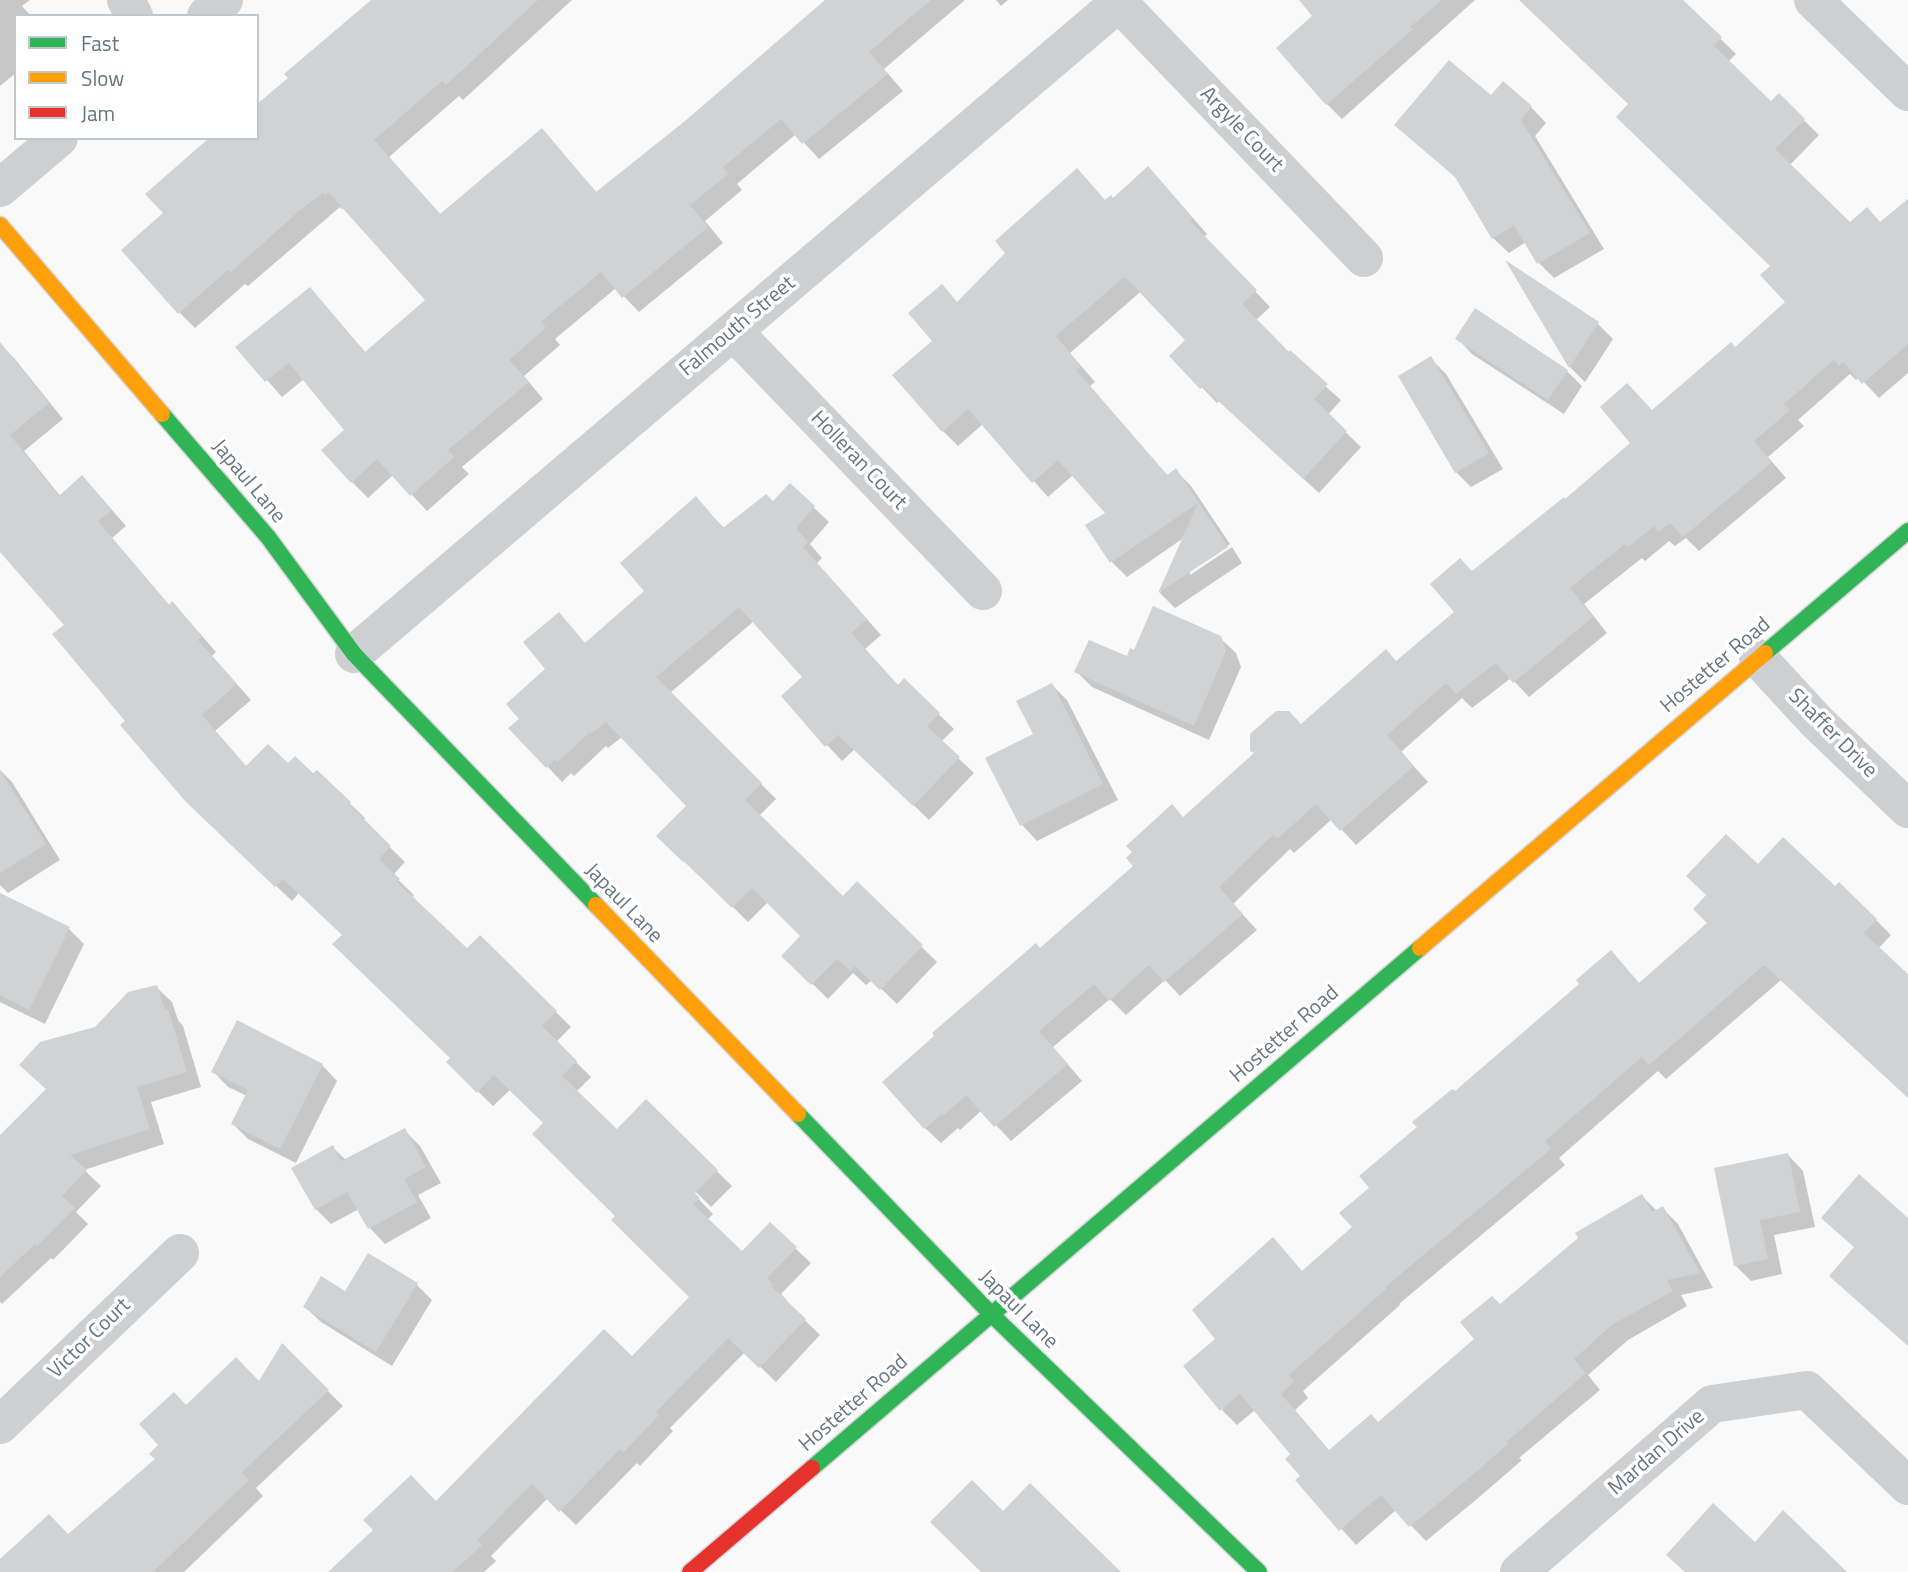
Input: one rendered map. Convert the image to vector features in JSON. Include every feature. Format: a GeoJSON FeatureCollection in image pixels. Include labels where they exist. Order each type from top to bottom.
{"type":"FeatureCollection","features":[{"type":"Feature","properties":{"kind":"street"},"geometry":{"type":"LineString","coordinates":[[208,14],[224,0]]}},
{"type":"Feature","properties":{"kind":"street"},"geometry":{"type":"LineString","coordinates":[[1813,0],[1908,92]]}},
{"type":"Feature","properties":{"kind":"street","name":"Argyle Court"},"geometry":{"type":"LineString","coordinates":[[1120,1],[1364,258]]}},
{"type":"Feature","properties":{"kind":"street","name":"Falmouth Street"},"geometry":{"type":"LineString","coordinates":[[354,654],[1120,1]]}},
{"type":"Feature","properties":{"kind":"street"},"geometry":{"type":"LineString","coordinates":[[0,188],[58,140]]}},
{"type":"Feature","properties":{"kind":"street","name":"Japaul Lane"},"geometry":{"type":"LineString","coordinates":[[0,225],[268,537],[354,654],[991,1314],[1259,1572]]}},
{"type":"Feature","properties":{"kind":"street","name":"Holleran Court"},"geometry":{"type":"LineString","coordinates":[[733,331],[983,591]]}},
{"type":"Feature","properties":{"kind":"street","name":"Hostetter Road"},"geometry":{"type":"LineString","coordinates":[[690,1572],[1908,531]]}},
{"type":"Feature","properties":{"kind":"street","name":"Shaffer Drive"},"geometry":{"type":"LineString","coordinates":[[1758,658],[1817,722],[1908,809]]}},
{"type":"Feature","properties":{"kind":"street","name":"Victor Court"},"geometry":{"type":"LineString","coordinates":[[0,1425],[180,1254]]}},
{"type":"Feature","properties":{"kind":"street","name":"Mardan Drive"},"geometry":{"type":"LineString","coordinates":[[1519,1572],[1712,1404],[1807,1390],[1908,1486]]}},
{"type":"Feature","properties":{"kind":"building"},"geometry":{"type":"Polygon","coordinates":[[[371,0],[538,0],[446,85],[442,81],[374,140],[440,214],[542,128],[596,192],[685,121],[825,0],[931,0],[869,52],[888,74],[802,144],[781,119],[723,167],[728,174],[690,205],[708,227],[622,298],[601,272],[541,322],[546,328],[509,360],[529,382],[448,450],[454,457],[410,496],[377,459],[351,483],[321,450],[344,430],[289,363],[265,382],[235,347],[310,287],[365,352],[425,300],[328,192],[299,211],[231,272],[228,270],[178,314],[121,250],[163,213],[145,194],[207,140],[259,140],[259,102],[288,78],[284,74],[371,0]]]}},
{"type":"Feature","properties":{"kind":"building"},"geometry":{"type":"Polygon","coordinates":[[[1299,0],[1442,0],[1326,105],[1276,48],[1312,16],[1299,0]]]}},
{"type":"Feature","properties":{"kind":"building"},"geometry":{"type":"Polygon","coordinates":[[[1519,0],[1683,0],[1722,37],[1714,46],[1771,101],[1779,93],[1805,119],[1775,149],[1850,222],[1867,207],[1880,222],[1908,199],[1908,344],[1862,384],[1843,362],[1839,366],[1834,360],[1784,404],[1790,410],[1754,441],[1772,462],[1683,537],[1670,523],[1658,532],[1654,526],[1628,547],[1625,544],[1570,588],[1593,617],[1513,683],[1496,663],[1456,694],[1446,683],[1387,735],[1414,766],[1340,831],[1316,804],[1277,839],[1273,835],[1219,887],[1243,914],[1164,982],[1149,965],[1109,1001],[1094,984],[1039,1031],[1068,1064],[994,1127],[966,1095],[924,1129],[882,1082],[934,1036],[932,1033],[1036,943],[1040,948],[1133,866],[1126,858],[1132,852],[1126,846],[1172,804],[1183,817],[1254,753],[1250,751],[1250,734],[1276,711],[1289,711],[1301,724],[1386,649],[1396,661],[1454,612],[1430,584],[1460,558],[1472,571],[1564,497],[1565,499],[1630,443],[1600,407],[1627,383],[1652,410],[1731,342],[1735,347],[1785,302],[1760,275],[1770,266],[1616,117],[1628,104],[1519,0]]]}},
{"type":"Feature","properties":{"kind":"building"},"geometry":{"type":"Polygon","coordinates":[[[1449,60],[1491,95],[1503,81],[1532,106],[1521,120],[1590,233],[1537,264],[1514,225],[1492,239],[1455,177],[1394,125],[1449,60]]]}},
{"type":"Feature","properties":{"kind":"building"},"geometry":{"type":"Polygon","coordinates":[[[1148,166],[1193,218],[1190,221],[1257,290],[1242,304],[1289,352],[1290,350],[1328,384],[1314,399],[1347,431],[1303,479],[1203,387],[1200,389],[1169,356],[1185,340],[1125,277],[1122,279],[1056,336],[1081,366],[1076,370],[1167,475],[1176,468],[1228,547],[1158,593],[1198,503],[1110,563],[1085,525],[1105,513],[1058,460],[1032,483],[968,409],[942,432],[892,375],[932,341],[908,313],[942,284],[957,302],[1005,253],[995,241],[1077,168],[1105,200],[1111,195],[1113,198],[1148,166]]]}},
{"type":"Feature","properties":{"kind":"building"},"geometry":{"type":"Polygon","coordinates":[[[1505,260],[1599,322],[1569,368],[1505,260]]]}},
{"type":"Feature","properties":{"kind":"building"},"geometry":{"type":"Polygon","coordinates":[[[1475,308],[1568,370],[1548,400],[1455,339],[1475,308]]]}},
{"type":"Feature","properties":{"kind":"building"},"geometry":{"type":"Polygon","coordinates":[[[0,342],[49,403],[10,435],[59,496],[82,475],[112,510],[98,521],[169,605],[172,601],[202,636],[198,640],[237,684],[202,715],[246,766],[268,744],[288,763],[295,756],[313,773],[317,770],[391,846],[379,859],[400,879],[397,882],[467,948],[480,935],[557,1011],[542,1026],[577,1061],[562,1076],[617,1129],[646,1099],[718,1170],[695,1193],[700,1198],[693,1204],[742,1251],[770,1222],[797,1247],[767,1278],[773,1284],[771,1286],[806,1319],[759,1368],[728,1338],[656,1412],[659,1415],[624,1452],[620,1449],[559,1512],[532,1484],[477,1540],[482,1545],[453,1572],[328,1572],[373,1530],[363,1520],[411,1475],[436,1501],[604,1329],[632,1356],[689,1297],[611,1220],[615,1216],[532,1134],[543,1123],[494,1075],[477,1093],[446,1062],[450,1058],[332,944],[342,935],[283,879],[275,887],[186,802],[120,725],[125,721],[52,634],[64,625],[0,552],[0,342]]]}},
{"type":"Feature","properties":{"kind":"building"},"geometry":{"type":"Polygon","coordinates":[[[1431,356],[1489,453],[1455,473],[1398,376],[1431,356]]]}},
{"type":"Feature","properties":{"kind":"building"},"geometry":{"type":"Polygon","coordinates":[[[790,483],[815,506],[796,528],[808,542],[803,547],[867,619],[851,633],[898,685],[904,678],[940,713],[927,726],[960,757],[913,806],[838,735],[825,747],[781,696],[802,677],[739,607],[656,677],[762,783],[745,800],[843,896],[857,881],[923,945],[880,990],[855,966],[850,971],[837,959],[811,985],[781,956],[800,936],[752,888],[732,908],[656,836],[686,806],[606,722],[591,734],[590,732],[558,762],[555,759],[546,768],[508,728],[519,719],[506,704],[545,669],[523,642],[559,612],[585,643],[644,591],[620,563],[696,496],[723,528],[766,494],[773,501],[790,483]]]}},
{"type":"Feature","properties":{"kind":"building"},"geometry":{"type":"Polygon","coordinates":[[[1153,606],[1221,636],[1226,651],[1194,726],[1074,672],[1089,640],[1127,656],[1130,648],[1134,650],[1153,606]]]}},
{"type":"Feature","properties":{"kind":"building"},"geometry":{"type":"Polygon","coordinates":[[[1052,683],[1103,784],[1020,826],[985,758],[1033,734],[1016,701],[1052,683]]]}},
{"type":"Feature","properties":{"kind":"building"},"geometry":{"type":"Polygon","coordinates":[[[0,770],[46,844],[0,873],[0,770]]]}},
{"type":"Feature","properties":{"kind":"building"},"geometry":{"type":"Polygon","coordinates":[[[1726,834],[1758,864],[1783,837],[1835,886],[1839,882],[1877,919],[1864,933],[1908,974],[1908,1098],[1764,965],[1649,1065],[1642,1057],[1545,1141],[1551,1149],[1385,1287],[1386,1289],[1289,1375],[1294,1382],[1281,1394],[1329,1450],[1371,1414],[1378,1422],[1474,1339],[1460,1322],[1492,1296],[1500,1304],[1578,1238],[1575,1233],[1642,1194],[1652,1212],[1663,1206],[1700,1273],[1667,1280],[1673,1291],[1612,1325],[1574,1359],[1586,1373],[1506,1442],[1508,1444],[1409,1527],[1381,1495],[1339,1531],[1295,1480],[1300,1476],[1285,1459],[1290,1454],[1240,1394],[1220,1411],[1183,1366],[1215,1339],[1192,1310],[1273,1237],[1302,1271],[1352,1227],[1339,1213],[1369,1188],[1359,1176],[1417,1127],[1412,1122],[1452,1089],[1455,1091],[1579,984],[1576,980],[1611,950],[1639,983],[1707,923],[1693,909],[1706,895],[1686,876],[1726,834]]]}},
{"type":"Feature","properties":{"kind":"building"},"geometry":{"type":"Polygon","coordinates":[[[0,893],[70,927],[29,1010],[0,995],[0,893]]]}},
{"type":"Feature","properties":{"kind":"building"},"geometry":{"type":"Polygon","coordinates":[[[157,985],[165,1010],[168,1009],[187,1072],[137,1087],[150,1129],[70,1155],[87,1170],[62,1196],[75,1208],[37,1246],[35,1244],[0,1277],[0,1135],[46,1089],[19,1065],[40,1042],[95,1027],[128,992],[157,985]]]}},
{"type":"Feature","properties":{"kind":"building"},"geometry":{"type":"Polygon","coordinates":[[[237,1020],[323,1064],[280,1149],[231,1124],[248,1090],[211,1072],[237,1020]]]}},
{"type":"Feature","properties":{"kind":"building"},"geometry":{"type":"Polygon","coordinates":[[[405,1128],[426,1167],[404,1179],[417,1202],[368,1229],[347,1192],[315,1210],[291,1168],[333,1145],[341,1161],[405,1128]]]}},
{"type":"Feature","properties":{"kind":"building"},"geometry":{"type":"Polygon","coordinates":[[[1788,1153],[1800,1212],[1760,1220],[1768,1259],[1734,1266],[1714,1168],[1788,1153]]]}},
{"type":"Feature","properties":{"kind":"building"},"geometry":{"type":"Polygon","coordinates":[[[1859,1174],[1908,1218],[1908,1346],[1829,1276],[1854,1247],[1821,1218],[1859,1174]]]}},
{"type":"Feature","properties":{"kind":"building"},"geometry":{"type":"Polygon","coordinates":[[[368,1253],[418,1283],[376,1352],[303,1307],[321,1276],[345,1291],[368,1253]]]}},
{"type":"Feature","properties":{"kind":"building"},"geometry":{"type":"Polygon","coordinates":[[[282,1343],[329,1390],[242,1472],[249,1480],[153,1572],[0,1572],[0,1559],[49,1514],[68,1534],[155,1459],[149,1454],[158,1445],[139,1424],[174,1392],[186,1405],[236,1357],[259,1381],[282,1343]]]}},
{"type":"Feature","properties":{"kind":"building"},"geometry":{"type":"Polygon","coordinates":[[[972,1480],[1003,1511],[1030,1483],[1121,1572],[981,1572],[930,1522],[972,1480]]]}},
{"type":"Feature","properties":{"kind":"building"},"geometry":{"type":"Polygon","coordinates":[[[1713,1503],[1755,1542],[1783,1510],[1847,1572],[1685,1572],[1666,1555],[1713,1503]]]}},
{"type":"Feature","properties":{"kind":"traffic: fast"},"geometry":{"type":"LineString","coordinates":[[162,414],[268,537],[354,654],[596,905]]}},
{"type":"Feature","properties":{"kind":"traffic: fast"},"geometry":{"type":"LineString","coordinates":[[1765,653],[1908,531]]}},
{"type":"Feature","properties":{"kind":"traffic: fast"},"geometry":{"type":"LineString","coordinates":[[812,1468],[1420,948]]}},
{"type":"Feature","properties":{"kind":"traffic: fast"},"geometry":{"type":"LineString","coordinates":[[798,1114],[991,1314],[1259,1572]]}},
{"type":"Feature","properties":{"kind":"traffic: slow"},"geometry":{"type":"LineString","coordinates":[[0,225],[162,414]]}},
{"type":"Feature","properties":{"kind":"traffic: slow"},"geometry":{"type":"LineString","coordinates":[[1420,948],[1765,653]]}},
{"type":"Feature","properties":{"kind":"traffic: slow"},"geometry":{"type":"LineString","coordinates":[[596,905],[798,1114]]}},
{"type":"Feature","properties":{"kind":"traffic: jam"},"geometry":{"type":"LineString","coordinates":[[690,1572],[812,1468]]}}]}
